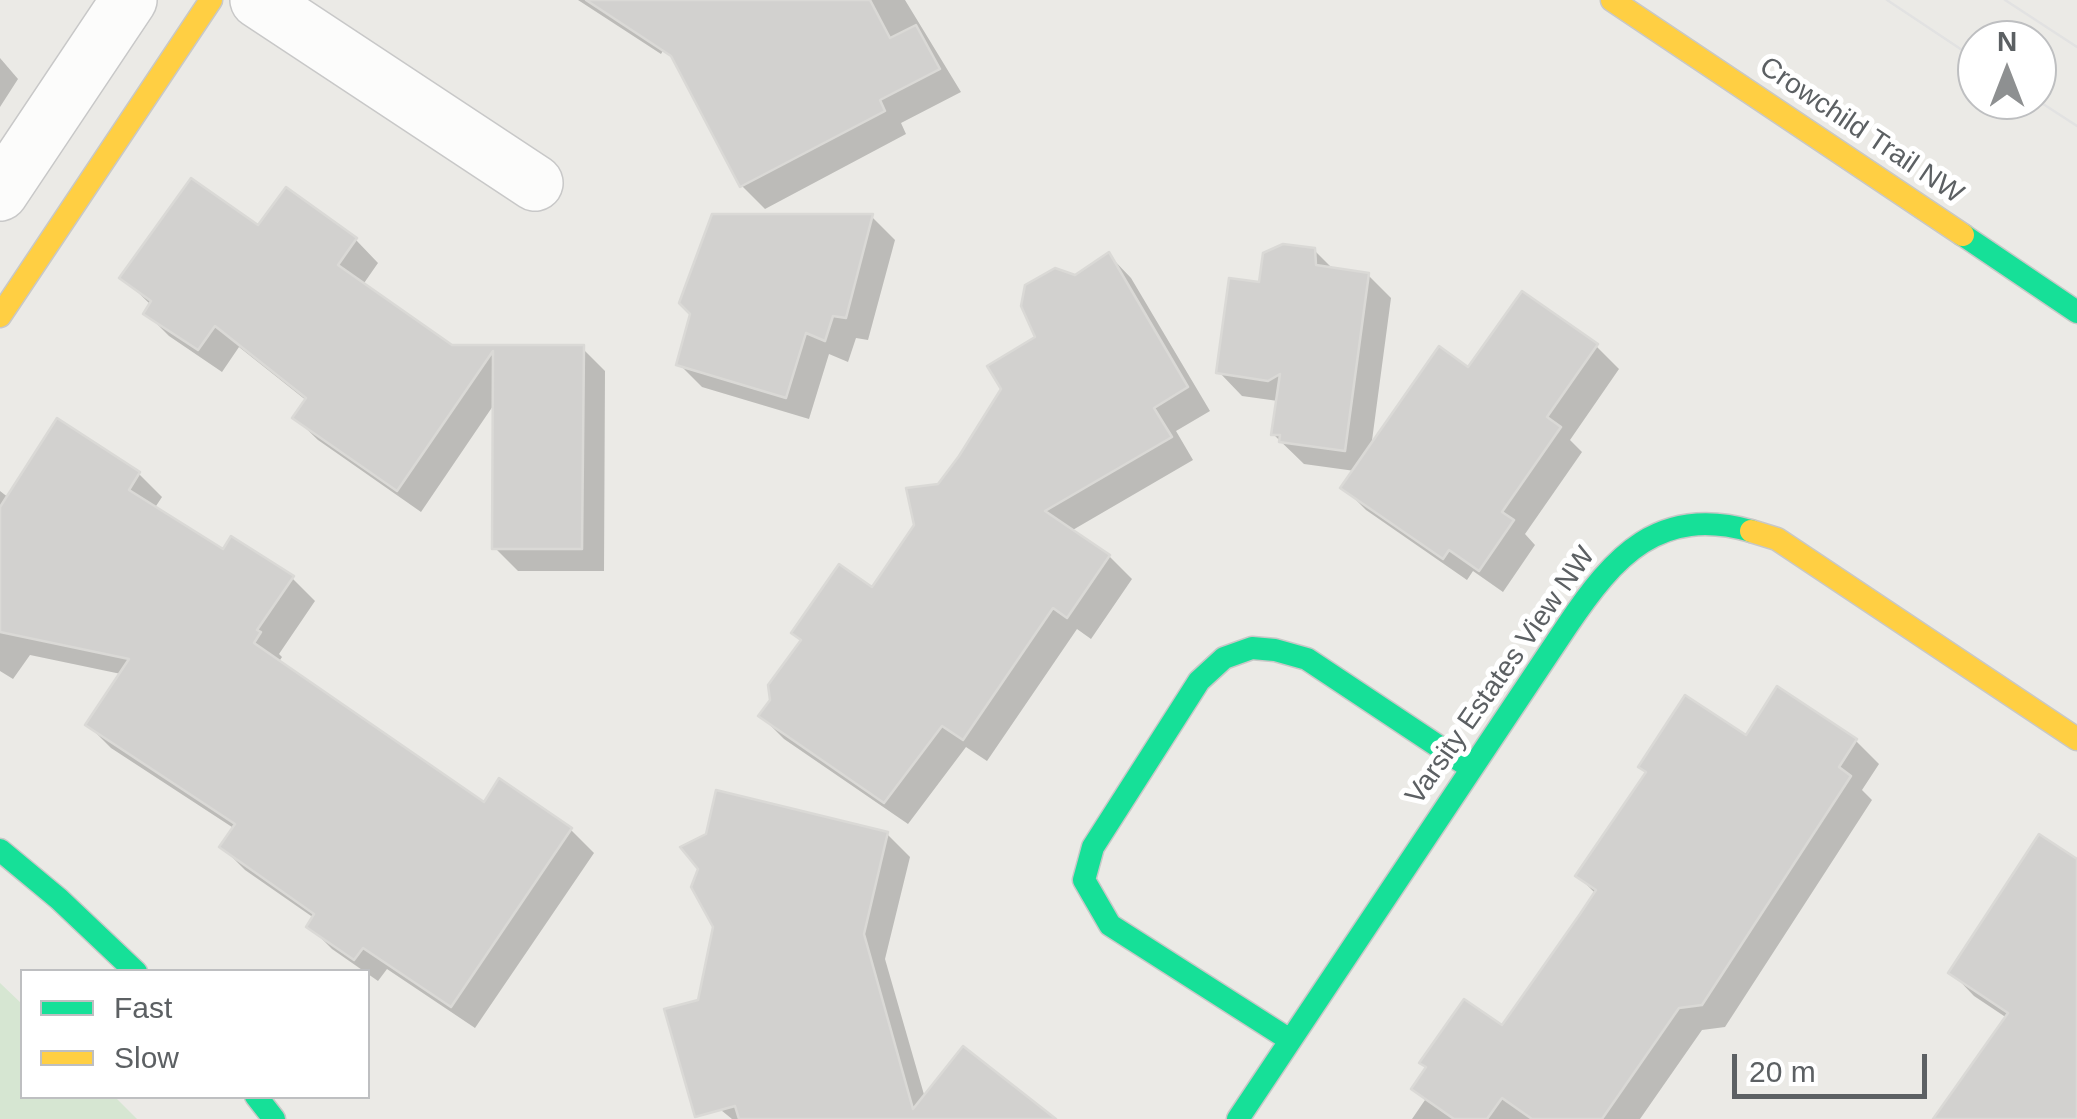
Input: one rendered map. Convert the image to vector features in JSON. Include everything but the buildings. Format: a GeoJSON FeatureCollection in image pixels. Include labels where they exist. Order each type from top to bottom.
{"type":"FeatureCollection","features":[{"type":"Feature","properties":{"kind":"main road"},"geometry":{"type":"LineString","coordinates":[[0,316],[211,0]]}},
{"type":"Feature","properties":{"kind":"main road","name":"Crowchild Trail NW"},"geometry":{"type":"LineString","coordinates":[[1612,0],[2077,312]]}},
{"type":"Feature","properties":{"kind":"main road","name":"Varsity Estates View NW"},"geometry":{"type":"LineString","coordinates":[[1238,1119],[1607,571],[1646,538],[1694,523],[1721,523],[1749,528],[1777,540],[2077,739]]}},
{"type":"Feature","properties":{"kind":"main road"},"geometry":{"type":"LineString","coordinates":[[1290,1040],[1110,925],[1084,880],[1092,847],[1189,696],[1224,658],[1252,648],[1275,650],[1308,659],[1471,768]]}},
{"type":"Feature","properties":{"kind":"main road"},"geometry":{"type":"LineString","coordinates":[[0,850],[60,899],[133,969]]}},
{"type":"Feature","properties":{"kind":"main road"},"geometry":{"type":"LineString","coordinates":[[258,1099],[274,1119]]}},
{"type":"Feature","properties":{"kind":"street"},"geometry":{"type":"LineString","coordinates":[[0,192],[129,0]]}},
{"type":"Feature","properties":{"kind":"street"},"geometry":{"type":"LineString","coordinates":[[258,0],[534,183]]}},
{"type":"Feature","properties":{"kind":"green space"},"geometry":{"type":"Polygon","coordinates":[[[0,983],[20,1002],[20,1099],[117,1099],[137,1119],[0,1119],[0,983]]]}},
{"type":"Feature","properties":{"kind":"tram line"},"geometry":{"type":"LineString","coordinates":[[1887,0],[1957,47]]}},
{"type":"Feature","properties":{"kind":"tram line"},"geometry":{"type":"LineString","coordinates":[[2005,0],[2077,47]]}},
{"type":"Feature","properties":{"kind":"tram line"},"geometry":{"type":"LineString","coordinates":[[2057,113],[2077,126]]}},
{"type":"Feature","properties":{"kind":"traffic: fast"},"geometry":{"type":"LineString","coordinates":[[1963,235],[2077,312]]}},
{"type":"Feature","properties":{"kind":"traffic: fast"},"geometry":{"type":"LineString","coordinates":[[1238,1119],[1603,578],[1642,542],[1665,531],[1690,525],[1751,531]]}},
{"type":"Feature","properties":{"kind":"traffic: fast"},"geometry":{"type":"LineString","coordinates":[[1290,1040],[1110,925],[1084,880],[1093,847],[1199,681],[1224,658],[1252,648],[1307,659],[1471,768]]}},
{"type":"Feature","properties":{"kind":"traffic: fast"},"geometry":{"type":"LineString","coordinates":[[0,850],[133,969]]}},
{"type":"Feature","properties":{"kind":"traffic: fast"},"geometry":{"type":"LineString","coordinates":[[258,1099],[274,1119]]}},
{"type":"Feature","properties":{"kind":"traffic: slow"},"geometry":{"type":"LineString","coordinates":[[0,316],[211,0]]}},
{"type":"Feature","properties":{"kind":"traffic: slow"},"geometry":{"type":"LineString","coordinates":[[1612,0],[1963,235]]}},
{"type":"Feature","properties":{"kind":"traffic: slow"},"geometry":{"type":"LineString","coordinates":[[1751,531],[1777,539],[2077,739]]}}]}
